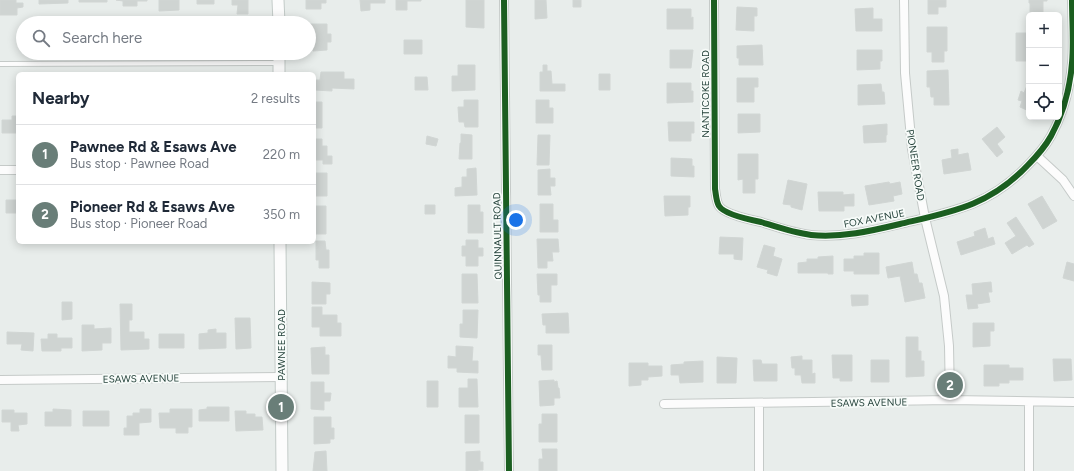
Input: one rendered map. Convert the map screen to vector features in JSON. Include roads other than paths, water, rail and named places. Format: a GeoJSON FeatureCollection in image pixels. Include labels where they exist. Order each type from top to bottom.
{"type":"FeatureCollection","features":[{"type":"Feature","properties":{"kind":"street"},"geometry":{"type":"LineString","coordinates":[[278,0],[279,16]]}},
{"type":"Feature","properties":{"kind":"street","name":"QUINNAULT ROAD"},"geometry":{"type":"LineString","coordinates":[[504,0],[509,471]]}},
{"type":"Feature","properties":{"kind":"street","name":"NANTICOKE ROAD"},"geometry":{"type":"LineString","coordinates":[[714,0],[715,188]]}},
{"type":"Feature","properties":{"kind":"street","name":"PIONEER ROAD"},"geometry":{"type":"LineString","coordinates":[[904,0],[905,73],[912,149],[925,218],[944,296],[949,346],[950,400]]}},
{"type":"Feature","properties":{"kind":"street","name":"FOX AVENUE"},"geometry":{"type":"LineString","coordinates":[[715,188],[716,198],[720,207],[729,212],[776,227],[810,235],[830,236],[874,230],[925,218],[960,209],[990,196],[1008,184],[1037,156],[1051,136],[1066,100],[1070,84],[1072,63],[1072,0]]}},
{"type":"Feature","properties":{"kind":"street"},"geometry":{"type":"LineString","coordinates":[[1037,156],[1063,180],[1074,196]]}},
{"type":"Feature","properties":{"kind":"street"},"geometry":{"type":"LineString","coordinates":[[0,170],[16,170]]}},
{"type":"Feature","properties":{"kind":"street","name":"PAWNEE ROAD"},"geometry":{"type":"LineString","coordinates":[[280,244],[282,471]]}},
{"type":"Feature","properties":{"kind":"street","name":"ESAWS AVENUE"},"geometry":{"type":"LineString","coordinates":[[0,380],[281,377]]}},
{"type":"Feature","properties":{"kind":"street","name":"ESAWS AVENUE"},"geometry":{"type":"LineString","coordinates":[[664,404],[950,400],[1074,402]]}},
{"type":"Feature","properties":{"kind":"street"},"geometry":{"type":"LineString","coordinates":[[1029,402],[1029,471]]}},
{"type":"Feature","properties":{"kind":"street"},"geometry":{"type":"LineString","coordinates":[[759,403],[759,471]]}},
{"type":"Feature","properties":{"kind":"lane"},"geometry":{"type":"LineString","coordinates":[[0,64],[279,63]]}},
{"type":"Feature","properties":{"kind":"place","name":"Pioneer Rd & Esaws Ave"},"geometry":{"type":"Point","coordinates":[950,385]}},
{"type":"Feature","properties":{"kind":"place","name":"Pawnee Rd & Esaws Ave"},"geometry":{"type":"Point","coordinates":[281,407]}}]}
